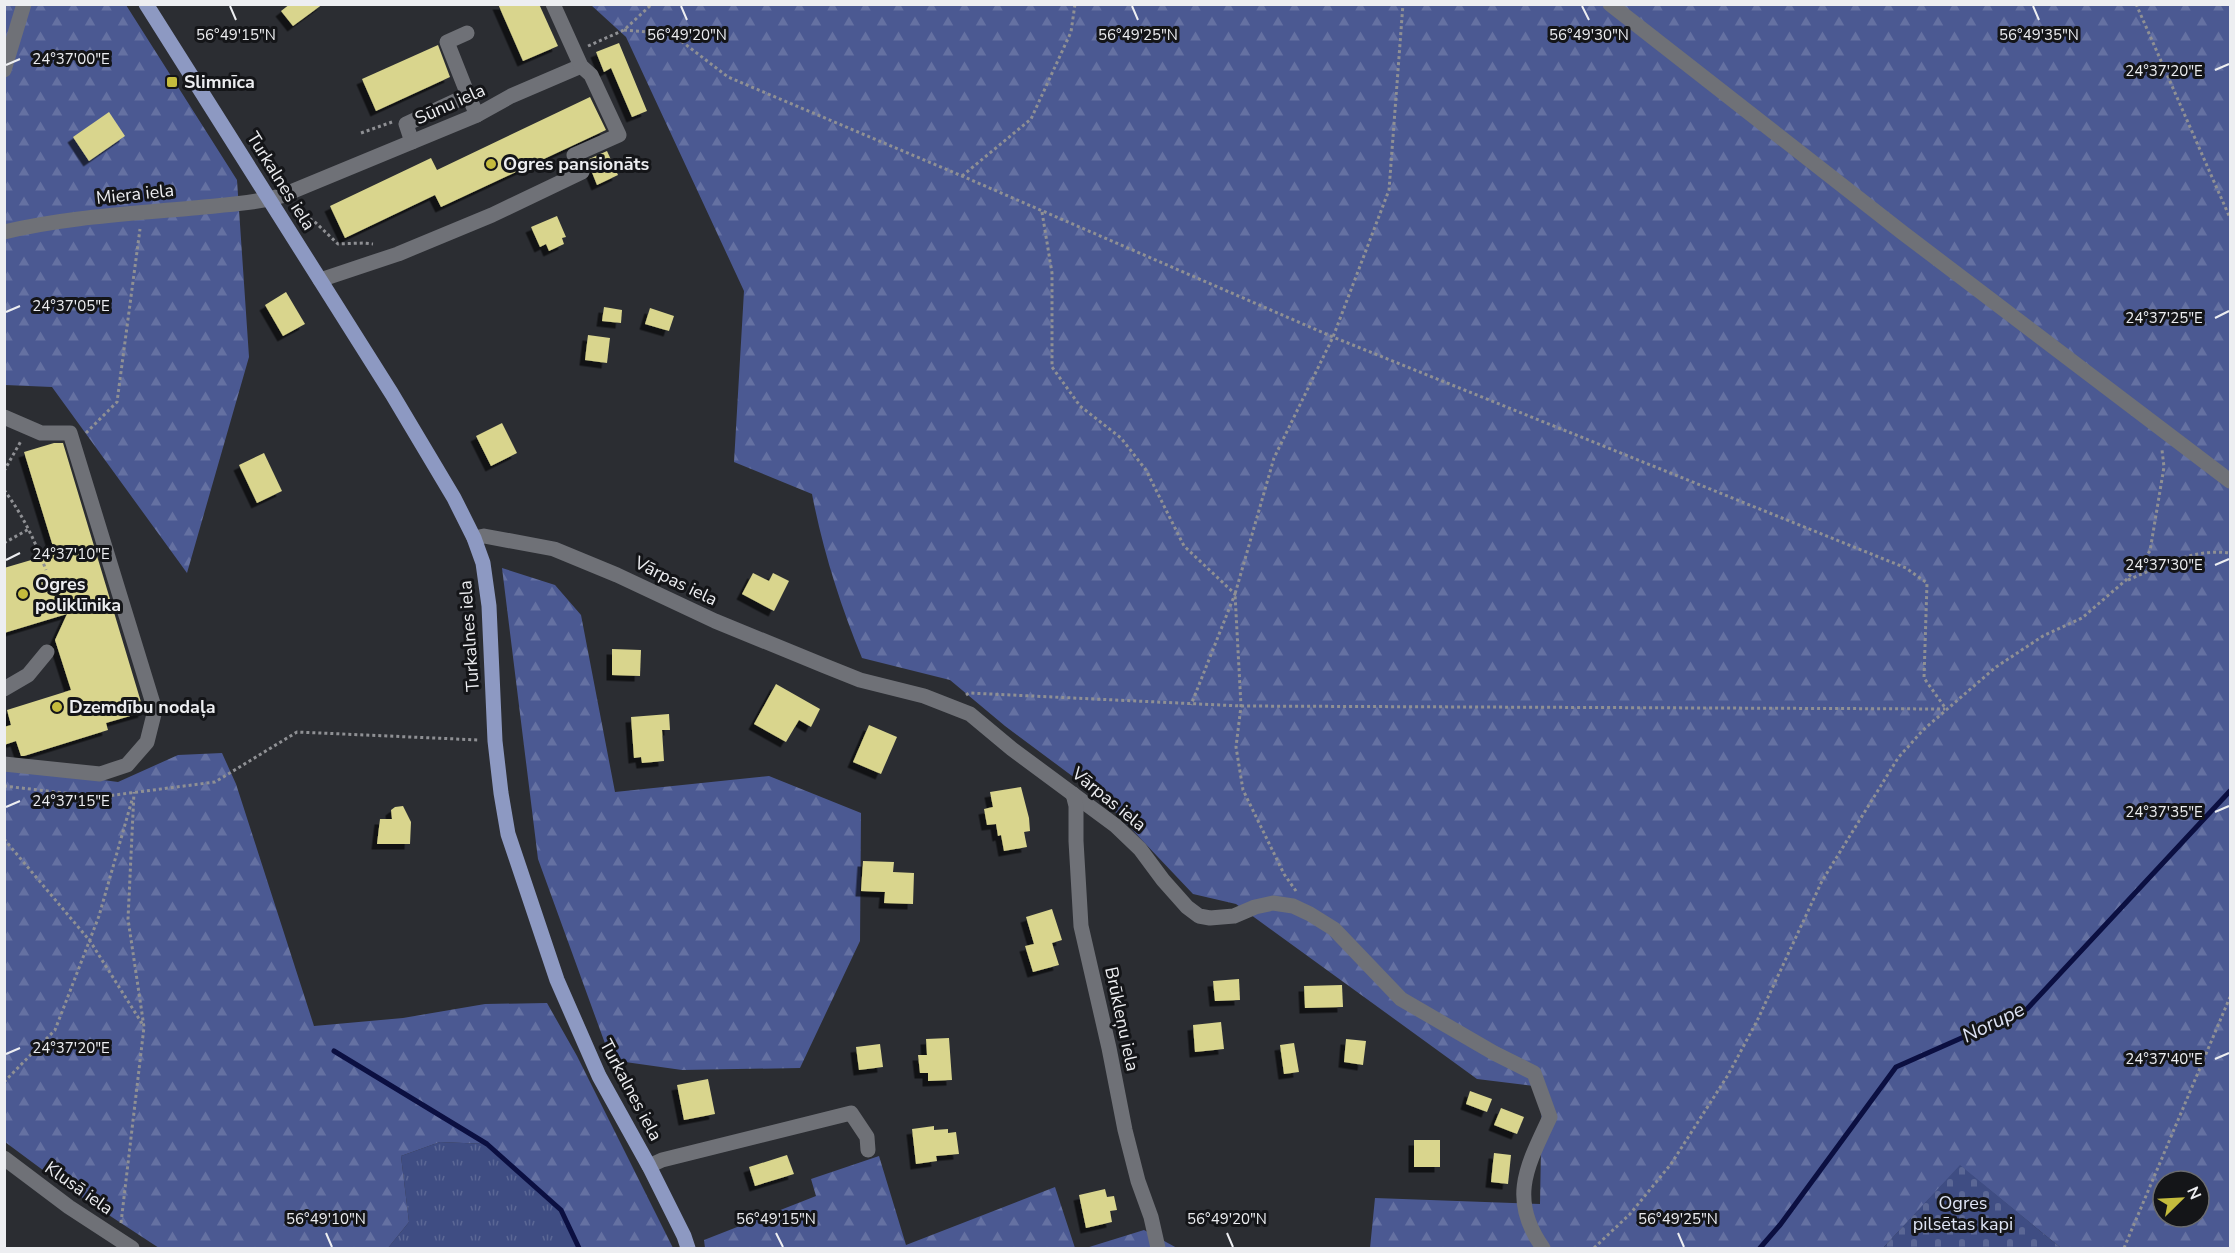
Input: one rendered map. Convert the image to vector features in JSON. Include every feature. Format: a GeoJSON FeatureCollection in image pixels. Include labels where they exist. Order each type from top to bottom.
{"type":"FeatureCollection","features":[{"type":"Feature","properties":{"kind":"main road","name":"Turkalnes iela"},"geometry":{"type":"LineString","coordinates":[[146,4],[409,423],[454,498],[474,538],[483,563],[489,606],[495,741],[508,834],[557,980],[599,1076],[649,1166],[688,1248]]}},
{"type":"Feature","properties":{"kind":"street"},"geometry":{"type":"LineString","coordinates":[[4,70],[24,4]]}},
{"type":"Feature","properties":{"kind":"street"},"geometry":{"type":"LineString","coordinates":[[320,280],[398,254],[472,224],[582,172],[574,155],[619,135],[591,75],[578,59],[553,4]]}},
{"type":"Feature","properties":{"kind":"street"},"geometry":{"type":"LineString","coordinates":[[1610,4],[1903,232],[2230,481]]}},
{"type":"Feature","properties":{"kind":"street"},"geometry":{"type":"LineString","coordinates":[[467,33],[447,42],[477,115]]}},
{"type":"Feature","properties":{"kind":"street","name":"Sūnu iela"},"geometry":{"type":"LineString","coordinates":[[270,199],[477,115],[578,59]]}},
{"type":"Feature","properties":{"kind":"street"},"geometry":{"type":"LineString","coordinates":[[412,142],[406,124],[468,95]]}},
{"type":"Feature","properties":{"kind":"street","name":"Miera iela"},"geometry":{"type":"LineString","coordinates":[[4,232],[33,225],[270,199]]}},
{"type":"Feature","properties":{"kind":"street"},"geometry":{"type":"LineString","coordinates":[[4,417],[41,433],[70,432],[154,710],[147,742],[127,765],[100,774],[4,764]]}},
{"type":"Feature","properties":{"kind":"street","name":"Vārpas iela"},"geometry":{"type":"LineString","coordinates":[[474,538],[484,536],[554,549],[617,575],[715,621],[860,680],[944,703],[970,714],[1012,749],[1116,826],[1140,849],[1187,907],[1199,916],[1210,918],[1234,916],[1255,907],[1273,903],[1293,906],[1315,916],[1334,929],[1355,949],[1401,999],[1494,1053],[1534,1072],[1550,1117],[1530,1161],[1522,1195],[1533,1234],[1543,1248]]}},
{"type":"Feature","properties":{"kind":"street"},"geometry":{"type":"LineString","coordinates":[[4,689],[28,675],[47,652]]}},
{"type":"Feature","properties":{"kind":"street","name":"Brūkleņu iela"},"geometry":{"type":"LineString","coordinates":[[1073,794],[1076,806],[1081,926],[1125,1130],[1158,1248]]}},
{"type":"Feature","properties":{"kind":"street"},"geometry":{"type":"LineString","coordinates":[[649,1166],[662,1160],[851,1113],[867,1137],[868,1150]]}},
{"type":"Feature","properties":{"kind":"street","name":"Klusā iela"},"geometry":{"type":"LineString","coordinates":[[4,1158],[69,1207],[126,1244]]}},
{"type":"Feature","properties":{"kind":"path"},"geometry":{"type":"LineString","coordinates":[[578,59],[624,30],[652,4]]}},
{"type":"Feature","properties":{"kind":"path"},"geometry":{"type":"LineString","coordinates":[[962,176],[1031,119],[1071,32],[1075,4]]}},
{"type":"Feature","properties":{"kind":"path"},"geometry":{"type":"LineString","coordinates":[[1191,705],[1235,594],[1274,458],[1333,337],[1389,190],[1403,4]]}},
{"type":"Feature","properties":{"kind":"path"},"geometry":{"type":"LineString","coordinates":[[2136,4],[2230,218]]}},
{"type":"Feature","properties":{"kind":"path"},"geometry":{"type":"LineString","coordinates":[[624,30],[672,34],[728,77],[1333,337],[1906,568],[1926,583],[1924,678],[1946,709]]}},
{"type":"Feature","properties":{"kind":"path"},"geometry":{"type":"LineString","coordinates":[[362,133],[399,120]]}},
{"type":"Feature","properties":{"kind":"path"},"geometry":{"type":"LineString","coordinates":[[293,207],[316,223],[338,244],[375,245]]}},
{"type":"Feature","properties":{"kind":"path"},"geometry":{"type":"LineString","coordinates":[[1042,212],[1052,273],[1052,367],[1080,406],[1121,438],[1146,470],[1184,546],[1235,594],[1240,706],[1236,747],[1243,790],[1284,874],[1315,916]]}},
{"type":"Feature","properties":{"kind":"path"},"geometry":{"type":"LineString","coordinates":[[74,445],[117,402],[141,221]]}},
{"type":"Feature","properties":{"kind":"path"},"geometry":{"type":"LineString","coordinates":[[4,471],[28,427]]}},
{"type":"Feature","properties":{"kind":"path"},"geometry":{"type":"LineString","coordinates":[[1594,1248],[1630,1214],[1671,1164],[1728,1076],[1822,881],[1898,758],[1946,709],[1996,667],[2043,636],[2082,618],[2126,580],[2150,551],[2163,468],[2160,427]]}},
{"type":"Feature","properties":{"kind":"path"},"geometry":{"type":"LineString","coordinates":[[4,490],[18,507],[46,570]]}},
{"type":"Feature","properties":{"kind":"path"},"geometry":{"type":"LineString","coordinates":[[4,543],[29,528]]}},
{"type":"Feature","properties":{"kind":"path"},"geometry":{"type":"LineString","coordinates":[[2126,580],[2183,557],[2215,551],[2230,553]]}},
{"type":"Feature","properties":{"kind":"path"},"geometry":{"type":"LineString","coordinates":[[944,703],[969,693],[1240,706],[1946,709]]}},
{"type":"Feature","properties":{"kind":"path"},"geometry":{"type":"LineString","coordinates":[[4,786],[99,797],[215,782],[297,732],[495,741]]}},
{"type":"Feature","properties":{"kind":"path"},"geometry":{"type":"LineString","coordinates":[[4,1082],[55,1030],[99,916],[134,792]]}},
{"type":"Feature","properties":{"kind":"path"},"geometry":{"type":"LineString","coordinates":[[126,1244],[144,1027],[128,919],[134,792]]}},
{"type":"Feature","properties":{"kind":"path"},"geometry":{"type":"LineString","coordinates":[[4,839],[90,941],[144,1027]]}},
{"type":"Feature","properties":{"kind":"path"},"geometry":{"type":"LineString","coordinates":[[2124,1248],[2230,997]]}},
{"type":"Feature","properties":{"kind":"green space"},"geometry":{"type":"Polygon","coordinates":[[[5,5],[126,5],[237,180],[249,357],[187,573],[52,387],[5,385],[5,5]]]}},
{"type":"Feature","properties":{"kind":"green space"},"geometry":{"type":"Polygon","coordinates":[[[591,5],[2230,5],[2230,1248],[2061,1248],[1960,1166],[1883,1248],[1370,1248],[1375,1198],[1540,1204],[1542,1087],[1477,1079],[1236,904],[1193,894],[1103,799],[1005,726],[950,680],[862,658],[833,577],[812,494],[734,462],[744,291],[626,37],[591,5]]]}},
{"type":"Feature","properties":{"kind":"green space"},"geometry":{"type":"Polygon","coordinates":[[[502,568],[555,585],[581,615],[615,792],[769,776],[861,813],[860,941],[800,1068],[682,1070],[611,1060],[538,859],[502,568]]]}},
{"type":"Feature","properties":{"kind":"green space"},"geometry":{"type":"Polygon","coordinates":[[[222,753],[236,784],[314,1026],[403,1018],[485,1004],[547,1003],[577,1056],[673,1248],[579,1248],[561,1210],[487,1144],[440,1142],[401,1156],[409,1222],[388,1248],[159,1248],[63,1185],[5,1142],[5,767],[118,782],[178,755],[222,753]]]}},
{"type":"Feature","properties":{"kind":"green space"},"geometry":{"type":"Polygon","coordinates":[[[440,1142],[487,1144],[561,1210],[579,1248],[388,1248],[409,1222],[401,1156],[440,1142]]]}},
{"type":"Feature","properties":{"kind":"green space"},"geometry":{"type":"Polygon","coordinates":[[[879,1156],[906,1245],[1055,1187],[1075,1248],[705,1248],[704,1240],[816,1196],[811,1179],[879,1156]]]}},
{"type":"Feature","properties":{"kind":"green space","name":"Ogres pilsētas kapi"},"geometry":{"type":"Polygon","coordinates":[[[1960,1165],[2061,1248],[1883,1248],[1960,1165]]]}},
{"type":"Feature","properties":{"kind":"green space"},"geometry":{"type":"Polygon","coordinates":[[[1144,1230],[1177,1248],[1086,1248],[1144,1230]]]}},
{"type":"Feature","properties":{"kind":"building"},"geometry":{"type":"Polygon","coordinates":[[[290,4],[323,4],[293,26],[281,11],[290,4]]]}},
{"type":"Feature","properties":{"kind":"building"},"geometry":{"type":"Polygon","coordinates":[[[498,4],[539,4],[558,46],[523,61],[498,4]]]}},
{"type":"Feature","properties":{"kind":"building"},"geometry":{"type":"Polygon","coordinates":[[[619,43],[647,111],[632,117],[611,68],[604,72],[596,52],[619,43]]]}},
{"type":"Feature","properties":{"kind":"building"},"geometry":{"type":"Polygon","coordinates":[[[438,45],[450,77],[376,111],[362,79],[438,45]]]}},
{"type":"Feature","properties":{"kind":"building","name":"Ogres pansionāts"},"geometry":{"type":"Polygon","coordinates":[[[590,97],[606,130],[441,207],[435,195],[345,238],[330,206],[431,158],[437,170],[590,97]]]}},
{"type":"Feature","properties":{"kind":"building"},"geometry":{"type":"Polygon","coordinates":[[[109,112],[125,136],[89,161],[73,137],[109,112]]]}},
{"type":"Feature","properties":{"kind":"building"},"geometry":{"type":"Polygon","coordinates":[[[607,151],[618,175],[597,185],[587,160],[607,151]]]}},
{"type":"Feature","properties":{"kind":"building"},"geometry":{"type":"Polygon","coordinates":[[[557,216],[566,237],[562,238],[564,244],[549,251],[546,244],[540,247],[531,227],[557,216]]]}},
{"type":"Feature","properties":{"kind":"building"},"geometry":{"type":"Polygon","coordinates":[[[286,292],[305,324],[283,336],[265,305],[286,292]]]}},
{"type":"Feature","properties":{"kind":"building"},"geometry":{"type":"Polygon","coordinates":[[[604,307],[622,310],[621,323],[602,321],[604,307]]]}},
{"type":"Feature","properties":{"kind":"building"},"geometry":{"type":"Polygon","coordinates":[[[650,308],[674,316],[669,331],[645,324],[650,308]]]}},
{"type":"Feature","properties":{"kind":"building"},"geometry":{"type":"Polygon","coordinates":[[[588,335],[610,338],[607,363],[585,360],[588,335]]]}},
{"type":"Feature","properties":{"kind":"building"},"geometry":{"type":"Polygon","coordinates":[[[502,423],[517,453],[491,466],[476,436],[502,423]]]}},
{"type":"Feature","properties":{"kind":"building"},"geometry":{"type":"Polygon","coordinates":[[[54,443],[63,443],[144,712],[106,723],[108,730],[21,756],[16,741],[4,745],[4,727],[11,725],[7,710],[71,690],[55,640],[67,614],[4,633],[4,568],[55,553],[24,452],[54,443]]]}},
{"type":"Feature","properties":{"kind":"building"},"geometry":{"type":"Polygon","coordinates":[[[264,453],[282,491],[257,503],[239,465],[264,453]]]}},
{"type":"Feature","properties":{"kind":"building"},"geometry":{"type":"Polygon","coordinates":[[[753,573],[769,581],[773,573],[789,581],[774,611],[742,594],[753,573]]]}},
{"type":"Feature","properties":{"kind":"building"},"geometry":{"type":"Polygon","coordinates":[[[612,649],[641,650],[640,676],[612,675],[612,649]]]}},
{"type":"Feature","properties":{"kind":"building"},"geometry":{"type":"Polygon","coordinates":[[[776,684],[820,709],[811,727],[799,720],[786,742],[754,724],[776,684]]]}},
{"type":"Feature","properties":{"kind":"building"},"geometry":{"type":"Polygon","coordinates":[[[669,714],[670,730],[662,730],[664,761],[642,763],[641,757],[634,758],[631,717],[669,714]]]}},
{"type":"Feature","properties":{"kind":"building"},"geometry":{"type":"Polygon","coordinates":[[[869,725],[897,737],[881,774],[853,762],[869,725]]]}},
{"type":"Feature","properties":{"kind":"building"},"geometry":{"type":"Polygon","coordinates":[[[1021,787],[1029,818],[1030,831],[1024,832],[1027,847],[1004,851],[996,824],[987,825],[984,809],[993,807],[990,792],[1021,787]]]}},
{"type":"Feature","properties":{"kind":"building"},"geometry":{"type":"Polygon","coordinates":[[[403,806],[411,822],[410,844],[377,844],[380,819],[392,819],[391,810],[403,806]]]}},
{"type":"Feature","properties":{"kind":"building"},"geometry":{"type":"Polygon","coordinates":[[[863,861],[894,862],[893,872],[914,873],[913,904],[884,903],[885,892],[861,891],[863,861]]]}},
{"type":"Feature","properties":{"kind":"building"},"geometry":{"type":"Polygon","coordinates":[[[1052,909],[1062,940],[1052,943],[1059,965],[1033,972],[1025,946],[1034,944],[1026,917],[1052,909]]]}},
{"type":"Feature","properties":{"kind":"building"},"geometry":{"type":"Polygon","coordinates":[[[1239,979],[1240,1000],[1215,1001],[1213,981],[1239,979]]]}},
{"type":"Feature","properties":{"kind":"building"},"geometry":{"type":"Polygon","coordinates":[[[1342,985],[1343,1007],[1305,1008],[1304,986],[1342,985]]]}},
{"type":"Feature","properties":{"kind":"building"},"geometry":{"type":"Polygon","coordinates":[[[1221,1022],[1224,1049],[1195,1052],[1193,1025],[1221,1022]]]}},
{"type":"Feature","properties":{"kind":"building"},"geometry":{"type":"Polygon","coordinates":[[[949,1038],[952,1080],[928,1081],[928,1073],[920,1073],[918,1055],[927,1055],[926,1039],[949,1038]]]}},
{"type":"Feature","properties":{"kind":"building"},"geometry":{"type":"Polygon","coordinates":[[[1346,1039],[1366,1041],[1363,1065],[1344,1062],[1346,1039]]]}},
{"type":"Feature","properties":{"kind":"building"},"geometry":{"type":"Polygon","coordinates":[[[1294,1043],[1299,1072],[1284,1074],[1280,1045],[1294,1043]]]}},
{"type":"Feature","properties":{"kind":"building"},"geometry":{"type":"Polygon","coordinates":[[[880,1044],[883,1067],[859,1070],[856,1047],[880,1044]]]}},
{"type":"Feature","properties":{"kind":"building"},"geometry":{"type":"Polygon","coordinates":[[[708,1079],[715,1114],[684,1120],[677,1085],[708,1079]]]}},
{"type":"Feature","properties":{"kind":"building"},"geometry":{"type":"Polygon","coordinates":[[[1470,1091],[1492,1099],[1487,1112],[1466,1104],[1470,1091]]]}},
{"type":"Feature","properties":{"kind":"building"},"geometry":{"type":"Polygon","coordinates":[[[1501,1108],[1524,1117],[1517,1134],[1494,1125],[1501,1108]]]}},
{"type":"Feature","properties":{"kind":"building"},"geometry":{"type":"Polygon","coordinates":[[[934,1126],[934,1130],[948,1129],[948,1133],[956,1132],[959,1154],[936,1156],[937,1161],[916,1164],[912,1129],[934,1126]]]}},
{"type":"Feature","properties":{"kind":"building"},"geometry":{"type":"Polygon","coordinates":[[[1414,1140],[1440,1140],[1440,1167],[1414,1167],[1414,1140]]]}},
{"type":"Feature","properties":{"kind":"building"},"geometry":{"type":"Polygon","coordinates":[[[1494,1153],[1511,1155],[1508,1184],[1491,1182],[1494,1153]]]}},
{"type":"Feature","properties":{"kind":"building"},"geometry":{"type":"Polygon","coordinates":[[[787,1155],[794,1174],[755,1186],[749,1167],[787,1155]]]}},
{"type":"Feature","properties":{"kind":"building"},"geometry":{"type":"Polygon","coordinates":[[[1105,1189],[1107,1197],[1114,1196],[1117,1210],[1110,1211],[1112,1222],[1086,1228],[1079,1195],[1105,1189]]]}},
{"type":"Feature","properties":{"kind":"waterway","name":"Norupe"},"geometry":{"type":"LineString","coordinates":[[1760,1248],[1780,1225],[1896,1067],[2027,1009],[2230,791]]}},
{"type":"Feature","properties":{"kind":"waterway"},"geometry":{"type":"LineString","coordinates":[[334,1051],[487,1144],[561,1210],[579,1248]]}},
{"type":"Feature","properties":{"kind":"place","name":"Slimnīca"},"geometry":{"type":"Point","coordinates":[172,82]}},
{"type":"Feature","properties":{"kind":"place","name":"Ogres pansionāts"},"geometry":{"type":"Point","coordinates":[491,164]}},
{"type":"Feature","properties":{"kind":"place","name":"Ogres poliklīnika"},"geometry":{"type":"Point","coordinates":[23,594]}},
{"type":"Feature","properties":{"kind":"place","name":"Dzemdību nodaļa"},"geometry":{"type":"Point","coordinates":[57,707]}}]}
